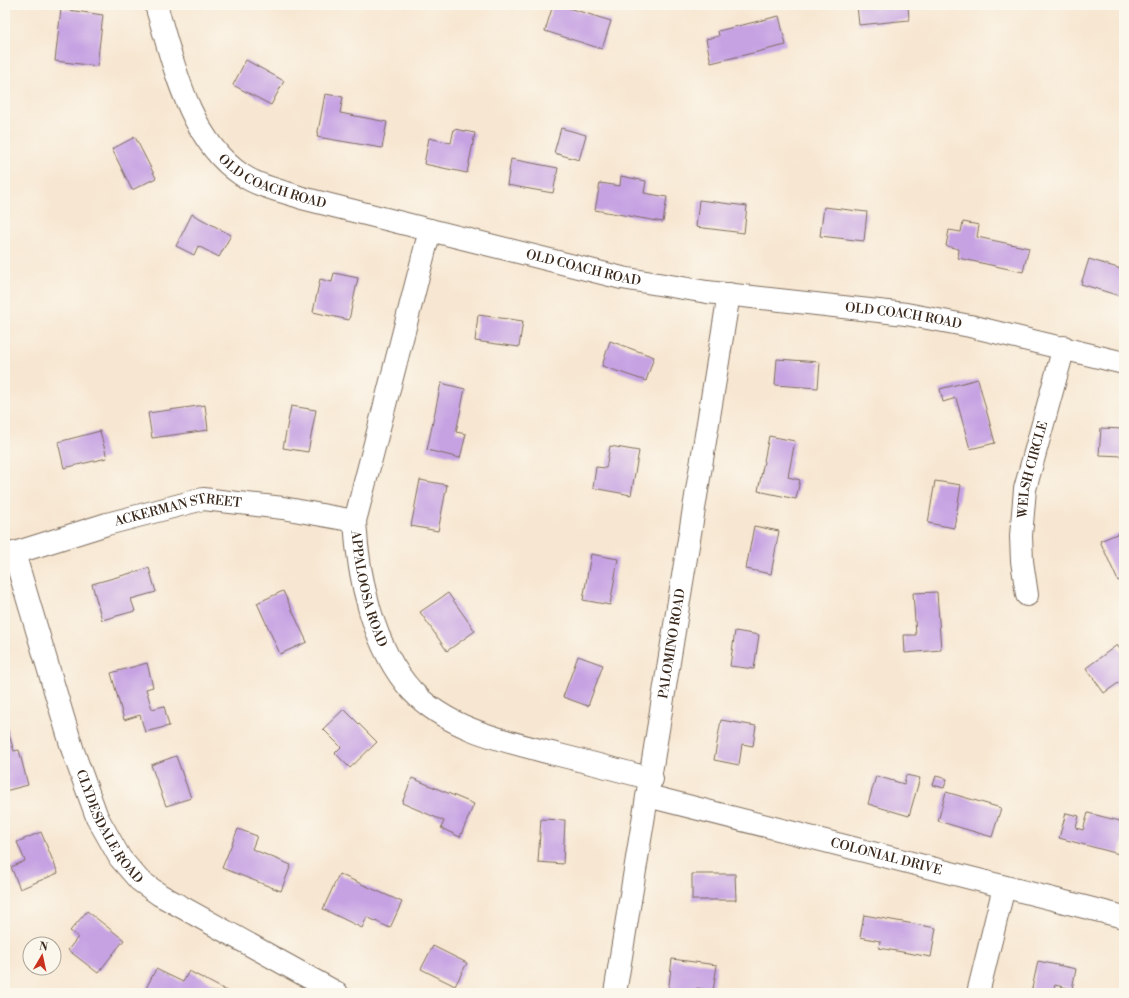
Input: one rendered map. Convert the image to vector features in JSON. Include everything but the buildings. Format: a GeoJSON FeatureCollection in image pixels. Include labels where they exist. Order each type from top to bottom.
{"type":"FeatureCollection","features":[{"type":"Feature","properties":{"kind":"street","name":"OLD COACH ROAD"},"geometry":{"type":"LineString","coordinates":[[156,5],[183,94],[206,137],[222,158],[242,176],[266,186],[302,198],[622,278],[729,294],[906,314],[970,326],[1064,347],[1124,363]]}},
{"type":"Feature","properties":{"kind":"street","name":"APPALOOSA ROAD"},"geometry":{"type":"LineString","coordinates":[[430,230],[355,521],[357,556],[364,593],[386,650],[398,672],[412,691],[435,710],[463,726],[495,738],[650,787]]}},
{"type":"Feature","properties":{"kind":"street","name":"PALOMINO ROAD"},"geometry":{"type":"LineString","coordinates":[[615,993],[650,787],[729,294]]}},
{"type":"Feature","properties":{"kind":"street","name":"WELSH CIRCLE"},"geometry":{"type":"LineString","coordinates":[[1027,595],[1022,561],[1021,536],[1025,489],[1064,347]]}},
{"type":"Feature","properties":{"kind":"street","name":"ACKERMAN STREET"},"geometry":{"type":"LineString","coordinates":[[9,555],[107,524],[203,499],[283,508],[355,521]]}},
{"type":"Feature","properties":{"kind":"street","name":"CLYDESDALE ROAD"},"geometry":{"type":"LineString","coordinates":[[9,555],[73,751],[97,816],[120,858],[139,880],[160,896],[337,993]]}},
{"type":"Feature","properties":{"kind":"street","name":"COLONIAL DRIVE"},"geometry":{"type":"LineString","coordinates":[[650,787],[1004,887],[1124,917]]}},
{"type":"Feature","properties":{"kind":"street"},"geometry":{"type":"LineString","coordinates":[[978,993],[1004,887]]}}]}
